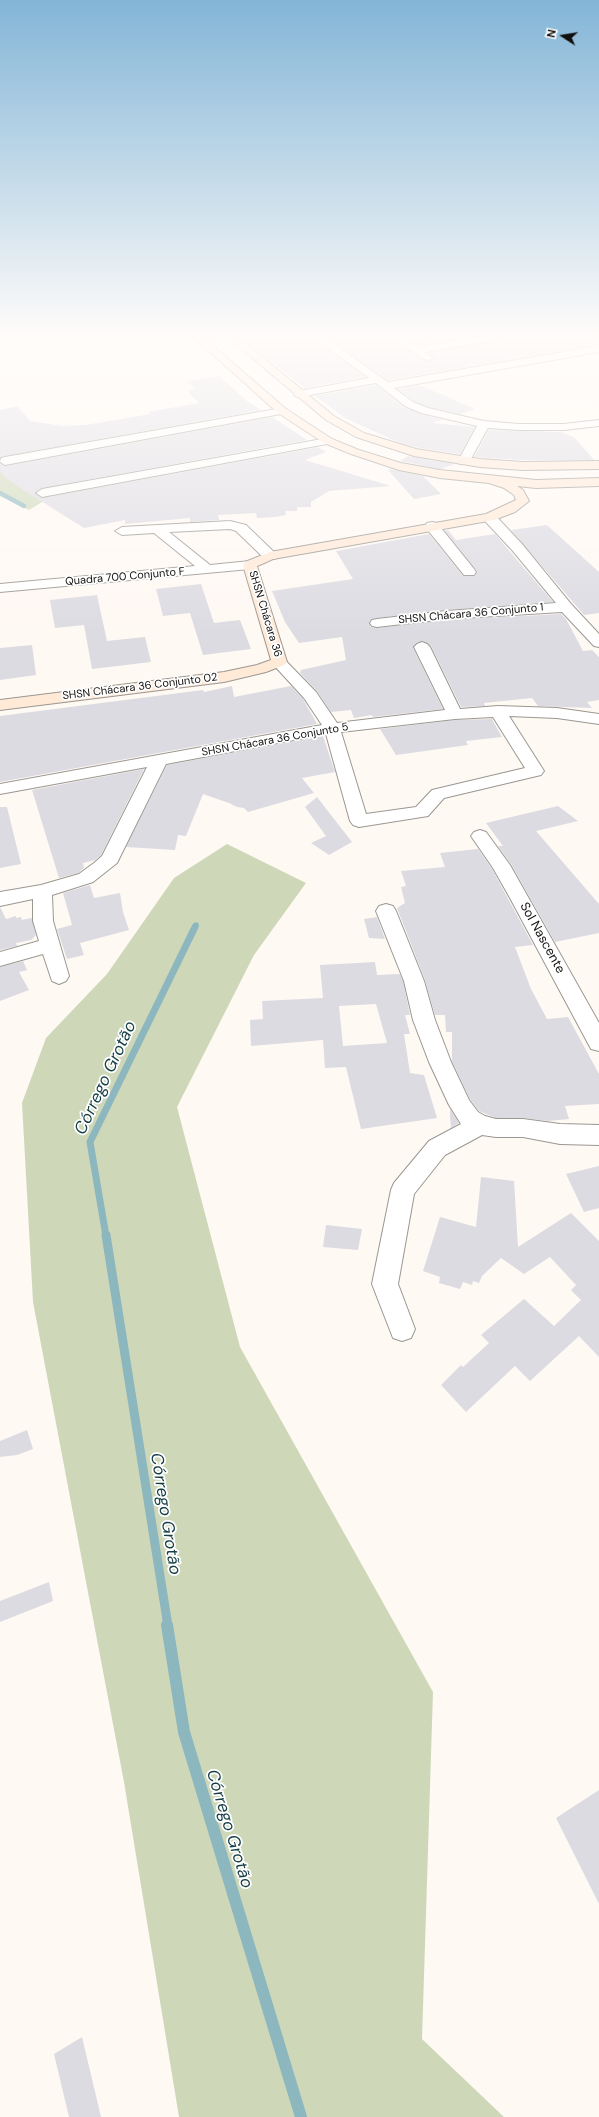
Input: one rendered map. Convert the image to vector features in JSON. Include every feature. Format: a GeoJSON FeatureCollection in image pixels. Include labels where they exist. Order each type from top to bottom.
{"type":"FeatureCollection","features":[{"type":"Feature","properties":{"kind":"street"},"geometry":{"type":"LineString","coordinates":[[5,461],[145,436]]}},
{"type":"Feature","properties":{"kind":"street"},"geometry":{"type":"LineString","coordinates":[[320,436],[328,441],[399,466],[440,474],[536,484],[599,482]]}},
{"type":"Feature","properties":{"kind":"street"},"geometry":{"type":"LineString","coordinates":[[363,436],[414,452],[464,461],[523,466],[599,465]]}},
{"type":"Feature","properties":{"kind":"street"},"geometry":{"type":"LineString","coordinates":[[464,461],[478,436]]}},
{"type":"Feature","properties":{"kind":"street"},"geometry":{"type":"LineString","coordinates":[[42,493],[328,441]]}},
{"type":"Feature","properties":{"kind":"street"},"geometry":{"type":"LineString","coordinates":[[490,480],[508,485],[518,500]]}},
{"type":"Feature","properties":{"kind":"street"},"geometry":{"type":"LineString","coordinates":[[250,566],[257,561],[270,556],[489,517],[518,500],[536,498],[585,482]]}},
{"type":"Feature","properties":{"kind":"street"},"geometry":{"type":"LineString","coordinates":[[489,517],[543,576],[566,607],[599,643]]}},
{"type":"Feature","properties":{"kind":"street"},"geometry":{"type":"LineString","coordinates":[[122,531],[230,525],[241,528],[270,556]]}},
{"type":"Feature","properties":{"kind":"street"},"geometry":{"type":"LineString","coordinates":[[432,526],[469,572]]}},
{"type":"Feature","properties":{"kind":"street"},"geometry":{"type":"LineString","coordinates":[[158,530],[207,570]]}},
{"type":"Feature","properties":{"kind":"street","name":"Quadra 700 Conjunto F"},"geometry":{"type":"LineString","coordinates":[[0,588],[250,566]]}},
{"type":"Feature","properties":{"kind":"street","name":"SHSN Chácara 36"},"geometry":{"type":"LineString","coordinates":[[250,566],[279,662]]}},
{"type":"Feature","properties":{"kind":"street","name":"SHSN Chácara 36 Conjunto 1"},"geometry":{"type":"LineString","coordinates":[[377,623],[446,615],[566,607]]}},
{"type":"Feature","properties":{"kind":"street"},"geometry":{"type":"LineString","coordinates":[[422,648],[455,714]]}},
{"type":"Feature","properties":{"kind":"street"},"geometry":{"type":"LineString","coordinates":[[279,662],[310,695],[332,728],[359,821],[422,812],[438,794],[535,771],[498,711]]}},
{"type":"Feature","properties":{"kind":"street","name":"SHSN Chácara 36 Conjunto 02"},"geometry":{"type":"LineString","coordinates":[[0,705],[224,677],[261,669],[279,662]]}},
{"type":"Feature","properties":{"kind":"street","name":"SHSN Chácara 36 Conjunto 5"},"geometry":{"type":"LineString","coordinates":[[0,789],[332,728],[455,714],[498,711],[526,711],[599,719]]}},
{"type":"Feature","properties":{"kind":"street"},"geometry":{"type":"LineString","coordinates":[[0,899],[42,891],[86,878],[110,859],[159,760]]}},
{"type":"Feature","properties":{"kind":"street","name":"Sol Nascente"},"geometry":{"type":"LineString","coordinates":[[480,836],[494,854],[520,898],[599,1043]]}},
{"type":"Feature","properties":{"kind":"street"},"geometry":{"type":"LineString","coordinates":[[42,891],[43,921],[59,976]]}},
{"type":"Feature","properties":{"kind":"street"},"geometry":{"type":"LineString","coordinates":[[386,911],[414,981],[424,1020],[440,1062],[460,1105],[470,1119],[480,1125],[560,1134],[599,1135]]}},
{"type":"Feature","properties":{"kind":"street"},"geometry":{"type":"LineString","coordinates":[[0,959],[50,945]]}},
{"type":"Feature","properties":{"kind":"street"},"geometry":{"type":"LineString","coordinates":[[402,1329],[385,1284],[403,1190],[437,1148],[480,1125]]}},
{"type":"Feature","properties":{"kind":"green space"},"geometry":{"type":"Polygon","coordinates":[[[0,465],[4,474],[49,498],[29,510],[0,496],[0,465]]]}},
{"type":"Feature","properties":{"kind":"green space"},"geometry":{"type":"Polygon","coordinates":[[[227,844],[306,883],[254,955],[177,1107],[240,1347],[433,1692],[422,2039],[504,2117],[179,2117],[124,1782],[33,1302],[22,1103],[46,1038],[107,974],[174,878],[227,844]]]}},
{"type":"Feature","properties":{"kind":"building"},"geometry":{"type":"Polygon","coordinates":[[[0,436],[118,436],[0,457],[0,436]]]}},
{"type":"Feature","properties":{"kind":"building"},"geometry":{"type":"Polygon","coordinates":[[[170,436],[301,436],[307,440],[42,488],[35,493],[42,498],[318,447],[326,452],[305,460],[391,486],[329,491],[311,502],[311,507],[297,507],[297,511],[285,511],[286,515],[275,517],[257,518],[256,513],[218,515],[219,520],[190,522],[190,518],[125,524],[125,520],[84,528],[5,477],[0,471],[0,464],[5,466],[170,436]]]}},
{"type":"Feature","properties":{"kind":"building"},"geometry":{"type":"Polygon","coordinates":[[[384,436],[470,436],[460,454],[420,448],[400,443],[384,436]]]}},
{"type":"Feature","properties":{"kind":"building"},"geometry":{"type":"Polygon","coordinates":[[[486,436],[570,436],[575,438],[594,460],[523,460],[474,457],[486,436]]]}},
{"type":"Feature","properties":{"kind":"building"},"geometry":{"type":"Polygon","coordinates":[[[408,456],[454,464],[441,469],[400,461],[408,456]]]}},
{"type":"Feature","properties":{"kind":"building"},"geometry":{"type":"Polygon","coordinates":[[[390,469],[423,476],[441,494],[414,499],[388,470],[390,469]]]}},
{"type":"Feature","properties":{"kind":"building"},"geometry":{"type":"Polygon","coordinates":[[[547,525],[599,572],[599,613],[584,615],[511,530],[547,525]]]}},
{"type":"Feature","properties":{"kind":"building"},"geometry":{"type":"Polygon","coordinates":[[[448,530],[456,540],[495,534],[553,602],[446,610],[377,618],[372,619],[369,622],[371,627],[377,628],[446,620],[561,614],[566,619],[583,651],[592,650],[599,657],[599,700],[587,702],[592,708],[538,706],[532,698],[484,703],[485,706],[461,707],[431,646],[423,641],[416,643],[413,648],[443,709],[354,718],[351,710],[331,712],[317,691],[300,673],[301,670],[346,660],[342,637],[299,643],[285,622],[272,591],[353,579],[336,551],[429,534],[463,576],[475,576],[477,571],[445,531],[448,530]]]}},
{"type":"Feature","properties":{"kind":"building"},"geometry":{"type":"Polygon","coordinates":[[[201,584],[214,623],[240,620],[251,649],[203,655],[190,613],[163,616],[156,589],[201,584]]]}},
{"type":"Feature","properties":{"kind":"building"},"geometry":{"type":"Polygon","coordinates":[[[97,595],[107,641],[145,637],[151,662],[92,669],[84,625],[55,628],[50,600],[97,595]]]}},
{"type":"Feature","properties":{"kind":"building"},"geometry":{"type":"Polygon","coordinates":[[[32,645],[36,675],[0,680],[0,648],[32,645]]]}},
{"type":"Feature","properties":{"kind":"building"},"geometry":{"type":"Polygon","coordinates":[[[232,686],[234,697],[291,686],[303,699],[317,724],[0,782],[0,716],[203,690],[204,692],[232,686]]]}},
{"type":"Feature","properties":{"kind":"building"},"geometry":{"type":"Polygon","coordinates":[[[492,719],[502,737],[466,741],[468,745],[396,755],[380,729],[455,720],[492,719]]]}},
{"type":"Feature","properties":{"kind":"building"},"geometry":{"type":"Polygon","coordinates":[[[323,736],[335,772],[302,778],[314,793],[248,812],[244,808],[237,807],[203,794],[186,836],[178,835],[175,850],[126,847],[167,765],[323,736]]]}},
{"type":"Feature","properties":{"kind":"building"},"geometry":{"type":"Polygon","coordinates":[[[144,769],[101,855],[95,860],[83,863],[84,868],[78,873],[59,878],[32,790],[144,769]]]}},
{"type":"Feature","properties":{"kind":"building"},"geometry":{"type":"Polygon","coordinates":[[[317,797],[352,842],[329,855],[311,843],[326,836],[305,807],[317,797]]]}},
{"type":"Feature","properties":{"kind":"building"},"geometry":{"type":"Polygon","coordinates":[[[558,806],[578,821],[536,831],[599,904],[599,933],[555,942],[511,864],[498,846],[503,846],[486,823],[558,806]]]}},
{"type":"Feature","properties":{"kind":"building"},"geometry":{"type":"Polygon","coordinates":[[[0,807],[7,807],[21,864],[0,868],[0,807]]]}},
{"type":"Feature","properties":{"kind":"building"},"geometry":{"type":"Polygon","coordinates":[[[478,849],[492,869],[533,945],[515,947],[531,989],[547,1019],[568,1017],[599,1074],[599,1104],[565,1106],[569,1119],[548,1121],[523,1118],[496,1118],[479,1111],[470,1099],[452,1061],[452,1032],[446,1032],[445,1015],[435,1015],[425,980],[397,908],[405,903],[401,887],[406,886],[401,871],[445,867],[440,853],[478,849]]]}},
{"type":"Feature","properties":{"kind":"building"},"geometry":{"type":"Polygon","coordinates":[[[90,885],[94,898],[120,893],[123,912],[129,930],[80,943],[84,955],[67,959],[57,929],[72,925],[63,893],[90,885]]]}},
{"type":"Feature","properties":{"kind":"building"},"geometry":{"type":"Polygon","coordinates":[[[0,907],[6,919],[16,916],[16,918],[21,917],[22,920],[32,918],[36,935],[31,940],[16,943],[17,946],[0,950],[0,907]]]}},
{"type":"Feature","properties":{"kind":"building"},"geometry":{"type":"Polygon","coordinates":[[[377,917],[385,939],[369,938],[364,919],[377,917]]]}},
{"type":"Feature","properties":{"kind":"building"},"geometry":{"type":"Polygon","coordinates":[[[23,961],[27,970],[19,972],[29,990],[0,1001],[0,967],[23,961]]]}},
{"type":"Feature","properties":{"kind":"building"},"geometry":{"type":"Polygon","coordinates":[[[375,962],[377,975],[400,974],[403,981],[410,1015],[405,1015],[410,1034],[404,1034],[410,1073],[424,1075],[437,1118],[361,1129],[346,1067],[325,1068],[323,1040],[251,1046],[250,1020],[263,1019],[262,1001],[323,998],[320,965],[375,962]],[[376,1004],[339,1006],[343,1046],[387,1043],[376,1004]]]}},
{"type":"Feature","properties":{"kind":"building"},"geometry":{"type":"Polygon","coordinates":[[[450,1109],[459,1123],[451,1128],[450,1116],[450,1109]]]}},
{"type":"Feature","properties":{"kind":"building"},"geometry":{"type":"Polygon","coordinates":[[[599,1166],[599,1208],[584,1212],[566,1174],[599,1166]]]}},
{"type":"Feature","properties":{"kind":"building"},"geometry":{"type":"Polygon","coordinates":[[[481,1177],[514,1181],[518,1247],[571,1213],[599,1241],[599,1357],[579,1336],[530,1381],[515,1366],[466,1412],[441,1385],[461,1365],[463,1367],[489,1343],[481,1335],[524,1299],[554,1326],[581,1300],[571,1290],[576,1285],[550,1257],[524,1274],[501,1258],[482,1276],[479,1283],[473,1281],[472,1285],[463,1282],[460,1289],[439,1283],[440,1277],[423,1271],[440,1217],[476,1227],[481,1177]]]}},
{"type":"Feature","properties":{"kind":"building"},"geometry":{"type":"Polygon","coordinates":[[[326,1225],[362,1229],[358,1250],[323,1247],[326,1225]]]}},
{"type":"Feature","properties":{"kind":"building"},"geometry":{"type":"Polygon","coordinates":[[[27,1430],[33,1449],[17,1455],[0,1457],[0,1441],[27,1430]]]}},
{"type":"Feature","properties":{"kind":"building"},"geometry":{"type":"Polygon","coordinates":[[[49,1582],[53,1601],[0,1622],[0,1601],[49,1582]]]}},
{"type":"Feature","properties":{"kind":"building"},"geometry":{"type":"Polygon","coordinates":[[[599,1790],[599,1904],[556,1818],[599,1790]]]}},
{"type":"Feature","properties":{"kind":"building"},"geometry":{"type":"Polygon","coordinates":[[[82,2037],[101,2117],[69,2117],[54,2054],[82,2037]]]}},
{"type":"Feature","properties":{"kind":"waterway","name":"Córrego Grotão"},"geometry":{"type":"LineString","coordinates":[[0,493],[24,506]]}},
{"type":"Feature","properties":{"kind":"waterway","name":"Córrego Grotão"},"geometry":{"type":"LineString","coordinates":[[106,1236],[90,1142],[195,927]]}},
{"type":"Feature","properties":{"kind":"waterway","name":"Córrego Grotão"},"geometry":{"type":"LineString","coordinates":[[106,1235],[168,1626]]}},
{"type":"Feature","properties":{"kind":"waterway","name":"Córrego Grotão"},"geometry":{"type":"LineString","coordinates":[[167,1625],[184,1732],[301,2117]]}}]}
